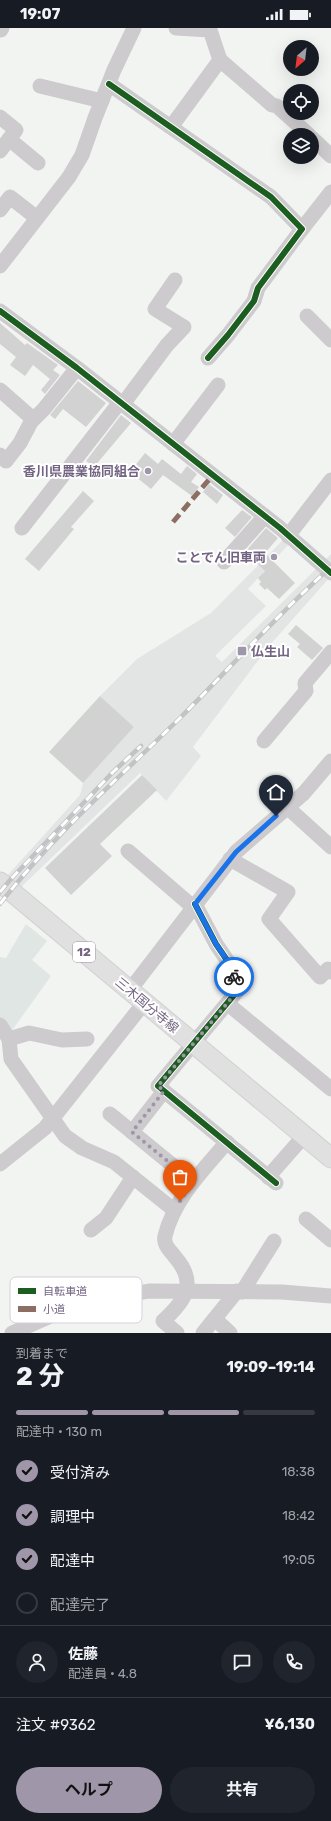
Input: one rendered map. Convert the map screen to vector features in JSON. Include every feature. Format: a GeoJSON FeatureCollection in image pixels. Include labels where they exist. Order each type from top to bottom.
{"type":"FeatureCollection","features":[{"type":"Feature","properties":{"kind":"main road","name":"三木国分寺線"},"geometry":{"type":"LineString","coordinates":[[0,882],[304,1136],[330,1155]]}},
{"type":"Feature","properties":{"kind":"street"},"geometry":{"type":"LineString","coordinates":[[0,266],[69,177],[82,156],[123,48],[134,28]]}},
{"type":"Feature","properties":{"kind":"street"},"geometry":{"type":"LineString","coordinates":[[176,28],[210,29],[220,60],[272,105],[277,106],[301,128]]}},
{"type":"Feature","properties":{"kind":"street"},"geometry":{"type":"LineString","coordinates":[[171,128],[220,60]]}},
{"type":"Feature","properties":{"kind":"street"},"geometry":{"type":"LineString","coordinates":[[109,84],[271,197],[302,229]]}},
{"type":"Feature","properties":{"kind":"street"},"geometry":{"type":"LineString","coordinates":[[40,86],[102,101]]}},
{"type":"Feature","properties":{"kind":"street"},"geometry":{"type":"LineString","coordinates":[[0,117],[16,130],[5,145],[38,163]]}},
{"type":"Feature","properties":{"kind":"street"},"geometry":{"type":"LineString","coordinates":[[319,145],[331,156]]}},
{"type":"Feature","properties":{"kind":"street"},"geometry":{"type":"LineString","coordinates":[[208,358],[233,329],[254,300],[258,288],[331,192]]}},
{"type":"Feature","properties":{"kind":"street"},"geometry":{"type":"LineString","coordinates":[[0,210],[10,197],[37,218]]}},
{"type":"Feature","properties":{"kind":"street"},"geometry":{"type":"LineString","coordinates":[[22,528],[121,403],[184,327],[155,308],[176,280]]}},
{"type":"Feature","properties":{"kind":"street"},"geometry":{"type":"LineString","coordinates":[[0,310],[77,368],[265,516],[331,573]]}},
{"type":"Feature","properties":{"kind":"street"},"geometry":{"type":"LineString","coordinates":[[306,316],[331,340]]}},
{"type":"Feature","properties":{"kind":"street"},"geometry":{"type":"LineString","coordinates":[[2,463],[20,443],[33,419],[44,409],[77,368]]}},
{"type":"Feature","properties":{"kind":"street"},"geometry":{"type":"LineString","coordinates":[[173,444],[218,385]]}},
{"type":"Feature","properties":{"kind":"street"},"geometry":{"type":"LineString","coordinates":[[0,390],[33,419]]}},
{"type":"Feature","properties":{"kind":"street"},"geometry":{"type":"LineString","coordinates":[[288,536],[331,480]]}},
{"type":"Feature","properties":{"kind":"street"},"geometry":{"type":"LineString","coordinates":[[224,562],[265,516]]}},
{"type":"Feature","properties":{"kind":"street"},"geometry":{"type":"LineString","coordinates":[[264,741],[306,691],[305,683],[331,652]]}},
{"type":"Feature","properties":{"kind":"street"},"geometry":{"type":"LineString","coordinates":[[130,990],[236,852],[304,793],[331,761]]}},
{"type":"Feature","properties":{"kind":"street"},"geometry":{"type":"LineString","coordinates":[[287,807],[331,847]]}},
{"type":"Feature","properties":{"kind":"street"},"geometry":{"type":"LineString","coordinates":[[128,851],[194,905],[216,944],[231,966],[239,989],[158,1086],[272,1180],[304,1136]]}},
{"type":"Feature","properties":{"kind":"street"},"geometry":{"type":"LineString","coordinates":[[230,859],[288,892],[269,919],[320,977],[328,969],[331,972]]}},
{"type":"Feature","properties":{"kind":"street"},"geometry":{"type":"LineString","coordinates":[[0,1164],[41,1132],[144,1003]]}},
{"type":"Feature","properties":{"kind":"street"},"geometry":{"type":"LineString","coordinates":[[228,1004],[331,1089]]}},
{"type":"Feature","properties":{"kind":"street"},"geometry":{"type":"LineString","coordinates":[[0,1025],[9,1039],[11,1058],[65,1136],[74,1143],[114,1162],[174,1210]]}},
{"type":"Feature","properties":{"kind":"street"},"geometry":{"type":"LineString","coordinates":[[9,1039],[29,1033],[62,1040],[87,1039]]}},
{"type":"Feature","properties":{"kind":"street"},"geometry":{"type":"LineString","coordinates":[[132,1132],[164,1091]]}},
{"type":"Feature","properties":{"kind":"street"},"geometry":{"type":"LineString","coordinates":[[110,1114],[193,1182]]}},
{"type":"Feature","properties":{"kind":"street"},"geometry":{"type":"LineString","coordinates":[[177,1333],[163,1321],[174,1310],[187,1290],[187,1276],[177,1259],[166,1246],[165,1237],[174,1210],[193,1182],[226,1142]]}},
{"type":"Feature","properties":{"kind":"street"},"geometry":{"type":"LineString","coordinates":[[91,1230],[106,1218],[133,1177]]}},
{"type":"Feature","properties":{"kind":"street"},"geometry":{"type":"LineString","coordinates":[[306,1219],[331,1239]]}},
{"type":"Feature","properties":{"kind":"street"},"geometry":{"type":"LineString","coordinates":[[203,1333],[240,1292],[274,1241]]}},
{"type":"Feature","properties":{"kind":"street"},"geometry":{"type":"LineString","coordinates":[[142,1292],[187,1290],[282,1292],[331,1296]]}},
{"type":"Feature","properties":{"kind":"street"},"geometry":{"type":"LineString","coordinates":[[215,1319],[230,1333]]}},
{"type":"Feature","properties":{"kind":"street"},"geometry":{"type":"LineString","coordinates":[[12,1333],[35,1323]]}},
{"type":"Feature","properties":{"kind":"shaded area"},"geometry":{"type":"Polygon","coordinates":[[[284,539],[289,544],[248,589],[266,606],[215,656],[222,662],[331,554],[331,576],[269,646],[193,747],[201,756],[166,801],[140,773],[20,888],[7,876],[80,795],[83,783],[134,727],[100,696],[137,659],[211,613],[284,539]]]}},
{"type":"Feature","properties":{"kind":"shaded area"},"geometry":{"type":"Polygon","coordinates":[[[26,924],[47,941],[32,960],[51,976],[13,1029],[6,1031],[0,1022],[0,957],[6,958],[26,924]]]}},
{"type":"Feature","properties":{"kind":"building"},"geometry":{"type":"Polygon","coordinates":[[[0,323],[25,345],[27,343],[58,365],[53,370],[60,375],[45,394],[41,390],[50,379],[33,365],[25,376],[10,365],[16,357],[0,344],[0,323]]]}},
{"type":"Feature","properties":{"kind":"building"},"geometry":{"type":"Polygon","coordinates":[[[78,381],[106,403],[86,427],[63,409],[55,419],[50,415],[78,381]]]}},
{"type":"Feature","properties":{"kind":"building"},"geometry":{"type":"Polygon","coordinates":[[[121,415],[131,423],[94,467],[86,461],[121,415]]]}},
{"type":"Feature","properties":{"kind":"building"},"geometry":{"type":"Polygon","coordinates":[[[145,453],[158,464],[162,459],[181,474],[187,466],[197,474],[191,482],[199,487],[192,496],[163,475],[151,489],[130,472],[145,453]]]}},
{"type":"Feature","properties":{"kind":"building"},"geometry":{"type":"Polygon","coordinates":[[[209,484],[223,495],[217,504],[203,492],[209,484]]]}},
{"type":"Feature","properties":{"kind":"building"},"geometry":{"type":"Polygon","coordinates":[[[83,491],[94,501],[71,527],[74,529],[39,571],[25,559],[83,491]]]}},
{"type":"Feature","properties":{"kind":"building"},"geometry":{"type":"Polygon","coordinates":[[[242,510],[252,517],[235,537],[225,528],[242,510]]]}},
{"type":"Feature","properties":{"kind":"building"},"geometry":{"type":"Polygon","coordinates":[[[266,528],[278,538],[265,553],[295,583],[279,599],[267,588],[265,590],[259,584],[261,582],[258,578],[265,571],[245,552],[266,528]]]}},
{"type":"Feature","properties":{"kind":"building"},"geometry":{"type":"Polygon","coordinates":[[[296,625],[323,648],[312,660],[297,647],[300,644],[288,634],[296,625]]]}},
{"type":"Feature","properties":{"kind":"building"},"geometry":{"type":"Polygon","coordinates":[[[100,696],[134,727],[83,783],[49,752],[100,696]]]}},
{"type":"Feature","properties":{"kind":"building"},"geometry":{"type":"Polygon","coordinates":[[[142,775],[157,790],[100,844],[112,856],[71,895],[45,868],[142,775]]]}},
{"type":"Feature","properties":{"kind":"railway"},"geometry":{"type":"LineString","coordinates":[[0,904],[20,879],[64,831],[181,717],[292,603],[331,567]]}},
{"type":"Feature","properties":{"kind":"railway"},"geometry":{"type":"LineString","coordinates":[[0,892],[113,772],[141,746]]}},
{"type":"Feature","properties":{"kind":"marked path"},"geometry":{"type":"LineString","coordinates":[[173,522],[213,475]]}},
{"type":"Feature","properties":{"kind":"cycle path"},"geometry":{"type":"LineString","coordinates":[[109,84],[271,197],[302,229],[258,288],[254,301],[208,358]]}},
{"type":"Feature","properties":{"kind":"cycle path"},"geometry":{"type":"LineString","coordinates":[[0,311],[77,368],[280,528],[331,573]]}},
{"type":"Feature","properties":{"kind":"cycle path"},"geometry":{"type":"LineString","coordinates":[[195,904],[216,944],[231,966],[239,989],[158,1086],[276,1183]]}},
{"type":"Feature","properties":{"kind":"way so far"},"geometry":{"type":"LineString","coordinates":[[180,1201],[193,1182],[132,1132],[164,1091],[158,1086],[239,989],[234,977]]}},
{"type":"Feature","properties":{"kind":"place","name":"香川県農業協同組合"},"geometry":{"type":"Point","coordinates":[148,471]}},
{"type":"Feature","properties":{"kind":"place","name":"ことでん旧車両"},"geometry":{"type":"Point","coordinates":[274,557]}},
{"type":"Feature","properties":{"kind":"place","name":"仏生山"},"geometry":{"type":"Point","coordinates":[242,651]}},
{"type":"Feature","properties":{"kind":"route"},"geometry":{"type":"LineString","coordinates":[[234,977],[231,966],[216,944],[195,904],[236,852],[276,816]]}}]}
